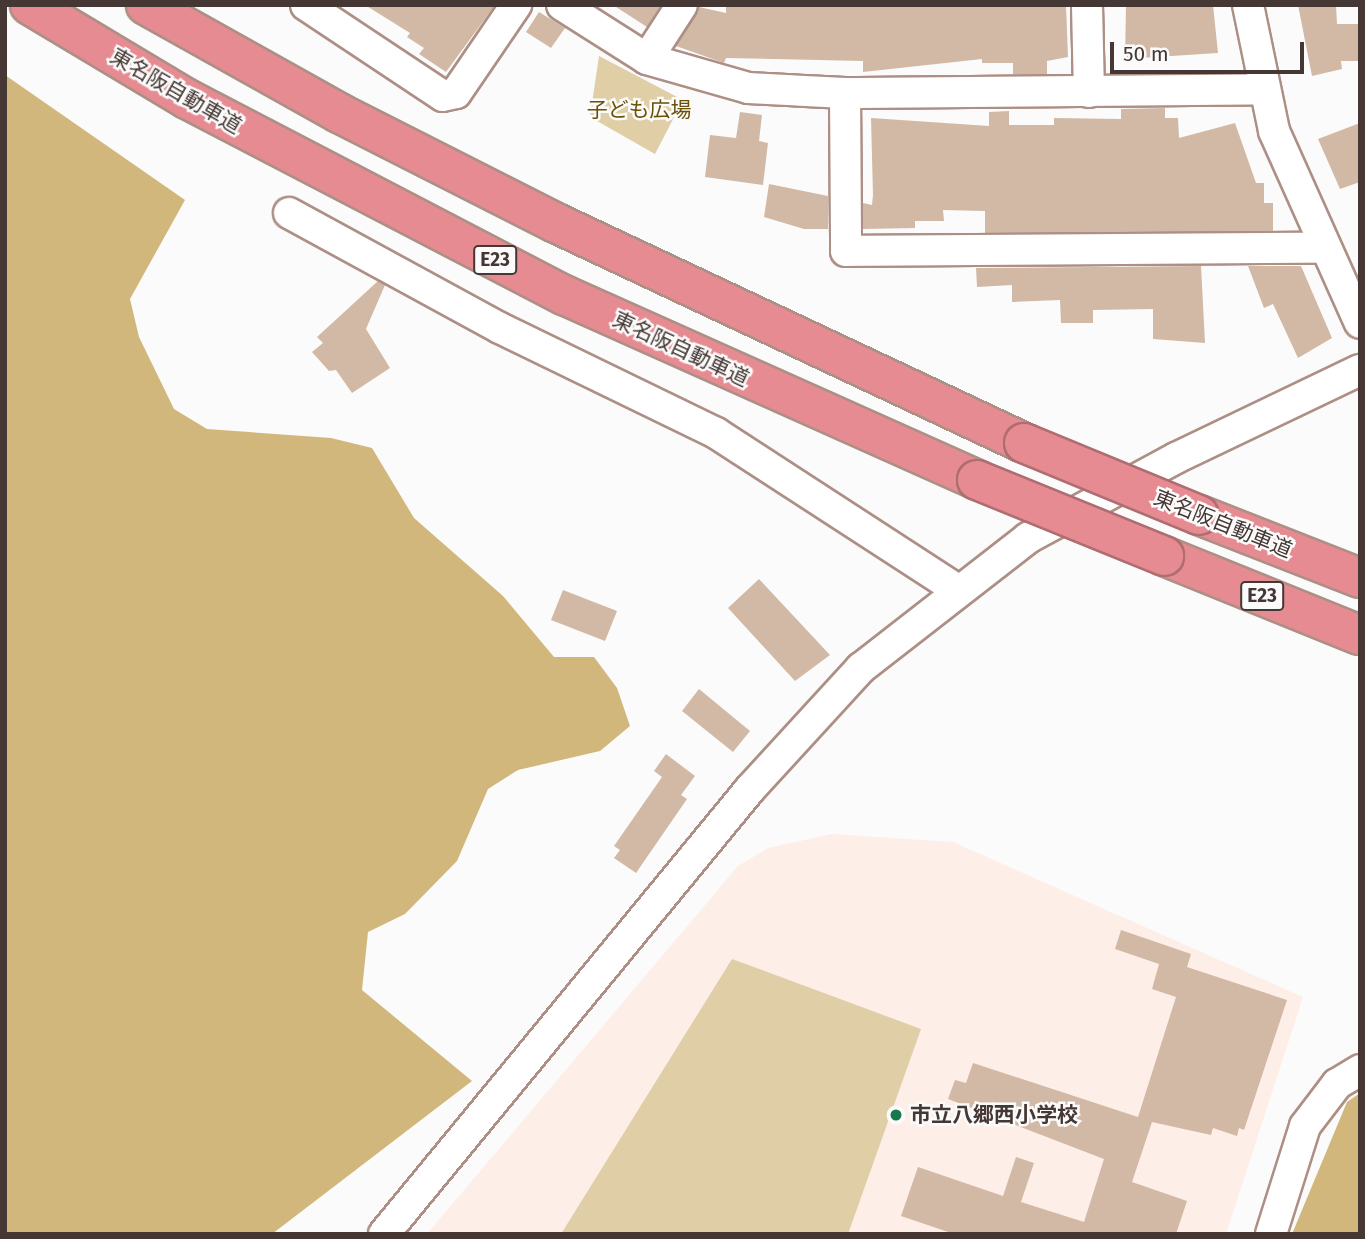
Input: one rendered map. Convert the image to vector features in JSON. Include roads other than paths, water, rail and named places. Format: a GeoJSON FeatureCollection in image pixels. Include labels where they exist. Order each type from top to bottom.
{"type":"FeatureCollection","features":[{"type":"Feature","properties":{"kind":"highway","name":"東名阪自動車道"},"geometry":{"type":"LineString","coordinates":[[30,5],[199,105],[564,295],[976,481],[1360,635]]}},
{"type":"Feature","properties":{"kind":"highway","name":"東名阪自動車道"},"geometry":{"type":"LineString","coordinates":[[146,5],[339,113],[556,223],[1024,443],[1360,578]]}},
{"type":"Feature","properties":{"kind":"street"},"geometry":{"type":"LineString","coordinates":[[306,5],[443,96],[456,93],[516,5]]}},
{"type":"Feature","properties":{"kind":"street"},"geometry":{"type":"LineString","coordinates":[[562,5],[648,60],[748,88],[845,93],[1262,89]]}},
{"type":"Feature","properties":{"kind":"street"},"geometry":{"type":"LineString","coordinates":[[648,60],[682,5]]}},
{"type":"Feature","properties":{"kind":"street"},"geometry":{"type":"LineString","coordinates":[[1087,5],[1088,92]]}},
{"type":"Feature","properties":{"kind":"street"},"geometry":{"type":"LineString","coordinates":[[1248,5],[1262,89],[1288,169],[1360,323]]}},
{"type":"Feature","properties":{"kind":"street"},"geometry":{"type":"LineString","coordinates":[[845,93],[846,251],[1324,248]]}},
{"type":"Feature","properties":{"kind":"street"},"geometry":{"type":"LineString","coordinates":[[289,213],[500,328],[716,433],[958,590]]}},
{"type":"Feature","properties":{"kind":"street"},"geometry":{"type":"LineString","coordinates":[[384,1234],[818,710],[958,590],[1028,538],[1176,458],[1360,370]]}},
{"type":"Feature","properties":{"kind":"street"},"geometry":{"type":"LineString","coordinates":[[1271,1234],[1305,1126],[1336,1084],[1360,1070]]}},
{"type":"Feature","properties":{"kind":"place","name":"市立八郷西小学校"},"geometry":{"type":"Point","coordinates":[896,1115]}},
{"type":"Feature","properties":{"kind":"park label","name":"子ども広場"},"geometry":{"type":"Point","coordinates":[639,110]}}]}
